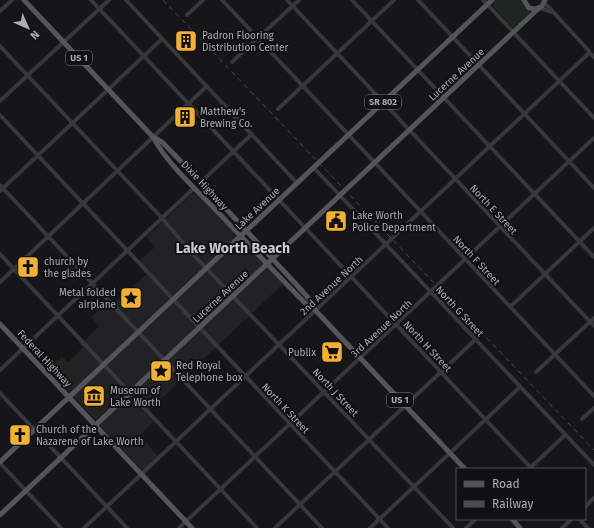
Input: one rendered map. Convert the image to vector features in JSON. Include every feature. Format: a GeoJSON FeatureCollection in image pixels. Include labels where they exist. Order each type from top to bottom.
{"type":"FeatureCollection","features":[{"type":"Feature","properties":{"kind":"main road","name":"Dixie Highway"},"geometry":{"type":"LineString","coordinates":[[24,0],[153,137],[162,142],[273,258],[312,302],[316,310],[464,468]]}},
{"type":"Feature","properties":{"kind":"main road","name":"Lake Avenue"},"geometry":{"type":"LineString","coordinates":[[0,462],[418,70],[485,2],[492,0]]}},
{"type":"Feature","properties":{"kind":"main road"},"geometry":{"type":"LineString","coordinates":[[524,0],[529,8],[540,8]]}},
{"type":"Feature","properties":{"kind":"main road","name":"Lucerne Avenue"},"geometry":{"type":"LineString","coordinates":[[0,515],[540,8],[544,1]]}},
{"type":"Feature","properties":{"kind":"main road","name":"Dixie Highway"},"geometry":{"type":"LineString","coordinates":[[153,137],[157,146],[194,188],[266,264],[308,306],[316,310]]}},
{"type":"Feature","properties":{"kind":"main road","name":"Federal Highway"},"geometry":{"type":"LineString","coordinates":[[0,324],[192,528]]}},
{"type":"Feature","properties":{"kind":"main road"},"geometry":{"type":"LineString","coordinates":[[513,520],[520,528]]}},
{"type":"Feature","properties":{"kind":"street"},"geometry":{"type":"LineString","coordinates":[[0,11],[12,0]]}},
{"type":"Feature","properties":{"kind":"street","name":"North H Street"},"geometry":{"type":"LineString","coordinates":[[91,0],[530,468]]}},
{"type":"Feature","properties":{"kind":"street"},"geometry":{"type":"LineString","coordinates":[[0,101],[109,0]]}},
{"type":"Feature","properties":{"kind":"street"},"geometry":{"type":"LineString","coordinates":[[126,0],[297,183]]}},
{"type":"Feature","properties":{"kind":"street"},"geometry":{"type":"LineString","coordinates":[[187,15],[203,0]]}},
{"type":"Feature","properties":{"kind":"street","name":"North F Street"},"geometry":{"type":"LineString","coordinates":[[222,0],[594,396]]}},
{"type":"Feature","properties":{"kind":"street","name":"North E Street"},"geometry":{"type":"LineString","coordinates":[[287,0],[594,326]]}},
{"type":"Feature","properties":{"kind":"street"},"geometry":{"type":"LineString","coordinates":[[232,62],[298,0]]}},
{"type":"Feature","properties":{"kind":"street"},"geometry":{"type":"LineString","coordinates":[[352,0],[594,257]]}},
{"type":"Feature","properties":{"kind":"street"},"geometry":{"type":"LineString","coordinates":[[278,109],[394,0]]}},
{"type":"Feature","properties":{"kind":"street"},"geometry":{"type":"LineString","coordinates":[[418,0],[594,188]]}},
{"type":"Feature","properties":{"kind":"street"},"geometry":{"type":"LineString","coordinates":[[544,1],[591,53]]}},
{"type":"Feature","properties":{"kind":"street"},"geometry":{"type":"LineString","coordinates":[[485,2],[594,118]]}},
{"type":"Feature","properties":{"kind":"street"},"geometry":{"type":"LineString","coordinates":[[540,8],[553,12]]}},
{"type":"Feature","properties":{"kind":"street"},"geometry":{"type":"LineString","coordinates":[[162,39],[1,188],[48,236],[322,528]]}},
{"type":"Feature","properties":{"kind":"street","name":"North J Street"},"geometry":{"type":"LineString","coordinates":[[0,46],[162,218],[206,268],[453,528]]}},
{"type":"Feature","properties":{"kind":"street","name":"2nd Avenue North"},"geometry":{"type":"LineString","coordinates":[[84,528],[591,53]]}},
{"type":"Feature","properties":{"kind":"street"},"geometry":{"type":"LineString","coordinates":[[0,282],[207,86]]}},
{"type":"Feature","properties":{"kind":"street","name":"North K Street"},"geometry":{"type":"LineString","coordinates":[[0,116],[388,528]]}},
{"type":"Feature","properties":{"kind":"street"},"geometry":{"type":"LineString","coordinates":[[201,182],[252,134]]}},
{"type":"Feature","properties":{"kind":"street","name":"3rd Avenue North"},"geometry":{"type":"LineString","coordinates":[[179,528],[594,138]]}},
{"type":"Feature","properties":{"kind":"street","name":"North G Street"},"geometry":{"type":"LineString","coordinates":[[314,168],[594,465]]}},
{"type":"Feature","properties":{"kind":"street"},"geometry":{"type":"LineString","coordinates":[[0,370],[194,188]]}},
{"type":"Feature","properties":{"kind":"street"},"geometry":{"type":"LineString","coordinates":[[510,307],[594,228]]}},
{"type":"Feature","properties":{"kind":"street"},"geometry":{"type":"LineString","coordinates":[[0,254],[257,528]]}},
{"type":"Feature","properties":{"kind":"street"},"geometry":{"type":"LineString","coordinates":[[536,372],[594,318]]}},
{"type":"Feature","properties":{"kind":"street"},"geometry":{"type":"LineString","coordinates":[[275,528],[476,339]]}},
{"type":"Feature","properties":{"kind":"street"},"geometry":{"type":"LineString","coordinates":[[370,528],[520,387]]}},
{"type":"Feature","properties":{"kind":"street"},"geometry":{"type":"LineString","coordinates":[[0,393],[127,528]]}},
{"type":"Feature","properties":{"kind":"street"},"geometry":{"type":"LineString","coordinates":[[582,419],[594,408]]}},
{"type":"Feature","properties":{"kind":"street"},"geometry":{"type":"LineString","coordinates":[[530,468],[565,435]]}},
{"type":"Feature","properties":{"kind":"street"},"geometry":{"type":"LineString","coordinates":[[0,462],[62,528]]}},
{"type":"Feature","properties":{"kind":"street"},"geometry":{"type":"LineString","coordinates":[[586,506],[594,498]]}},
{"type":"Feature","properties":{"kind":"street"},"geometry":{"type":"LineString","coordinates":[[466,528],[475,520]]}},
{"type":"Feature","properties":{"kind":"street"},"geometry":{"type":"LineString","coordinates":[[562,528],[571,520]]}},
{"type":"Feature","properties":{"kind":"street"},"geometry":{"type":"LineString","coordinates":[[580,520],[588,528]]}},
{"type":"Feature","properties":{"kind":"shaded area"},"geometry":{"type":"Polygon","coordinates":[[[496,0],[523,0],[531,11],[513,28],[494,7],[493,3],[496,0]]]}},
{"type":"Feature","properties":{"kind":"shaded area"},"geometry":{"type":"Polygon","coordinates":[[[192,194],[197,194],[283,284],[146,413],[154,421],[140,436],[158,456],[142,470],[48,370],[62,357],[68,362],[83,347],[79,343],[83,339],[85,340],[99,326],[91,317],[110,299],[115,302],[148,273],[139,261],[155,247],[146,237],[192,194]]]}},
{"type":"Feature","properties":{"kind":"shaded area"},"geometry":{"type":"Polygon","coordinates":[[[128,290],[135,297],[135,299],[122,310],[115,303],[128,290]]]}},
{"type":"Feature","properties":{"kind":"shaded area"},"geometry":{"type":"Polygon","coordinates":[[[62,357],[73,367],[58,381],[48,370],[62,357]]]}},
{"type":"Feature","properties":{"kind":"railway"},"geometry":{"type":"LineString","coordinates":[[163,0],[594,450]]}},
{"type":"Feature","properties":{"kind":"place","name":"Padron Flooring Distribution Center"},"geometry":{"type":"Point","coordinates":[186,41]}},
{"type":"Feature","properties":{"kind":"place","name":"Matthew's Brewing Co."},"geometry":{"type":"Point","coordinates":[185,117]}},
{"type":"Feature","properties":{"kind":"place","name":"Lake Worth Police Department"},"geometry":{"type":"Point","coordinates":[336,221]}},
{"type":"Feature","properties":{"kind":"place","name":"church by the glades"},"geometry":{"type":"Point","coordinates":[28,267]}},
{"type":"Feature","properties":{"kind":"place","name":"Metal folded airplane"},"geometry":{"type":"Point","coordinates":[131,298]}},
{"type":"Feature","properties":{"kind":"place","name":"Publix"},"geometry":{"type":"Point","coordinates":[332,352]}},
{"type":"Feature","properties":{"kind":"place","name":"Red Royal Telephone box"},"geometry":{"type":"Point","coordinates":[161,371]}},
{"type":"Feature","properties":{"kind":"place","name":"Museum of Lake Worth"},"geometry":{"type":"Point","coordinates":[94,396]}},
{"type":"Feature","properties":{"kind":"place","name":"Church of the Nazarene of Lake Worth"},"geometry":{"type":"Point","coordinates":[20,435]}},
{"type":"Feature","properties":{"kind":"district","name":"Lake Worth Beach"},"geometry":{"type":"Point","coordinates":[233,248]}}]}
